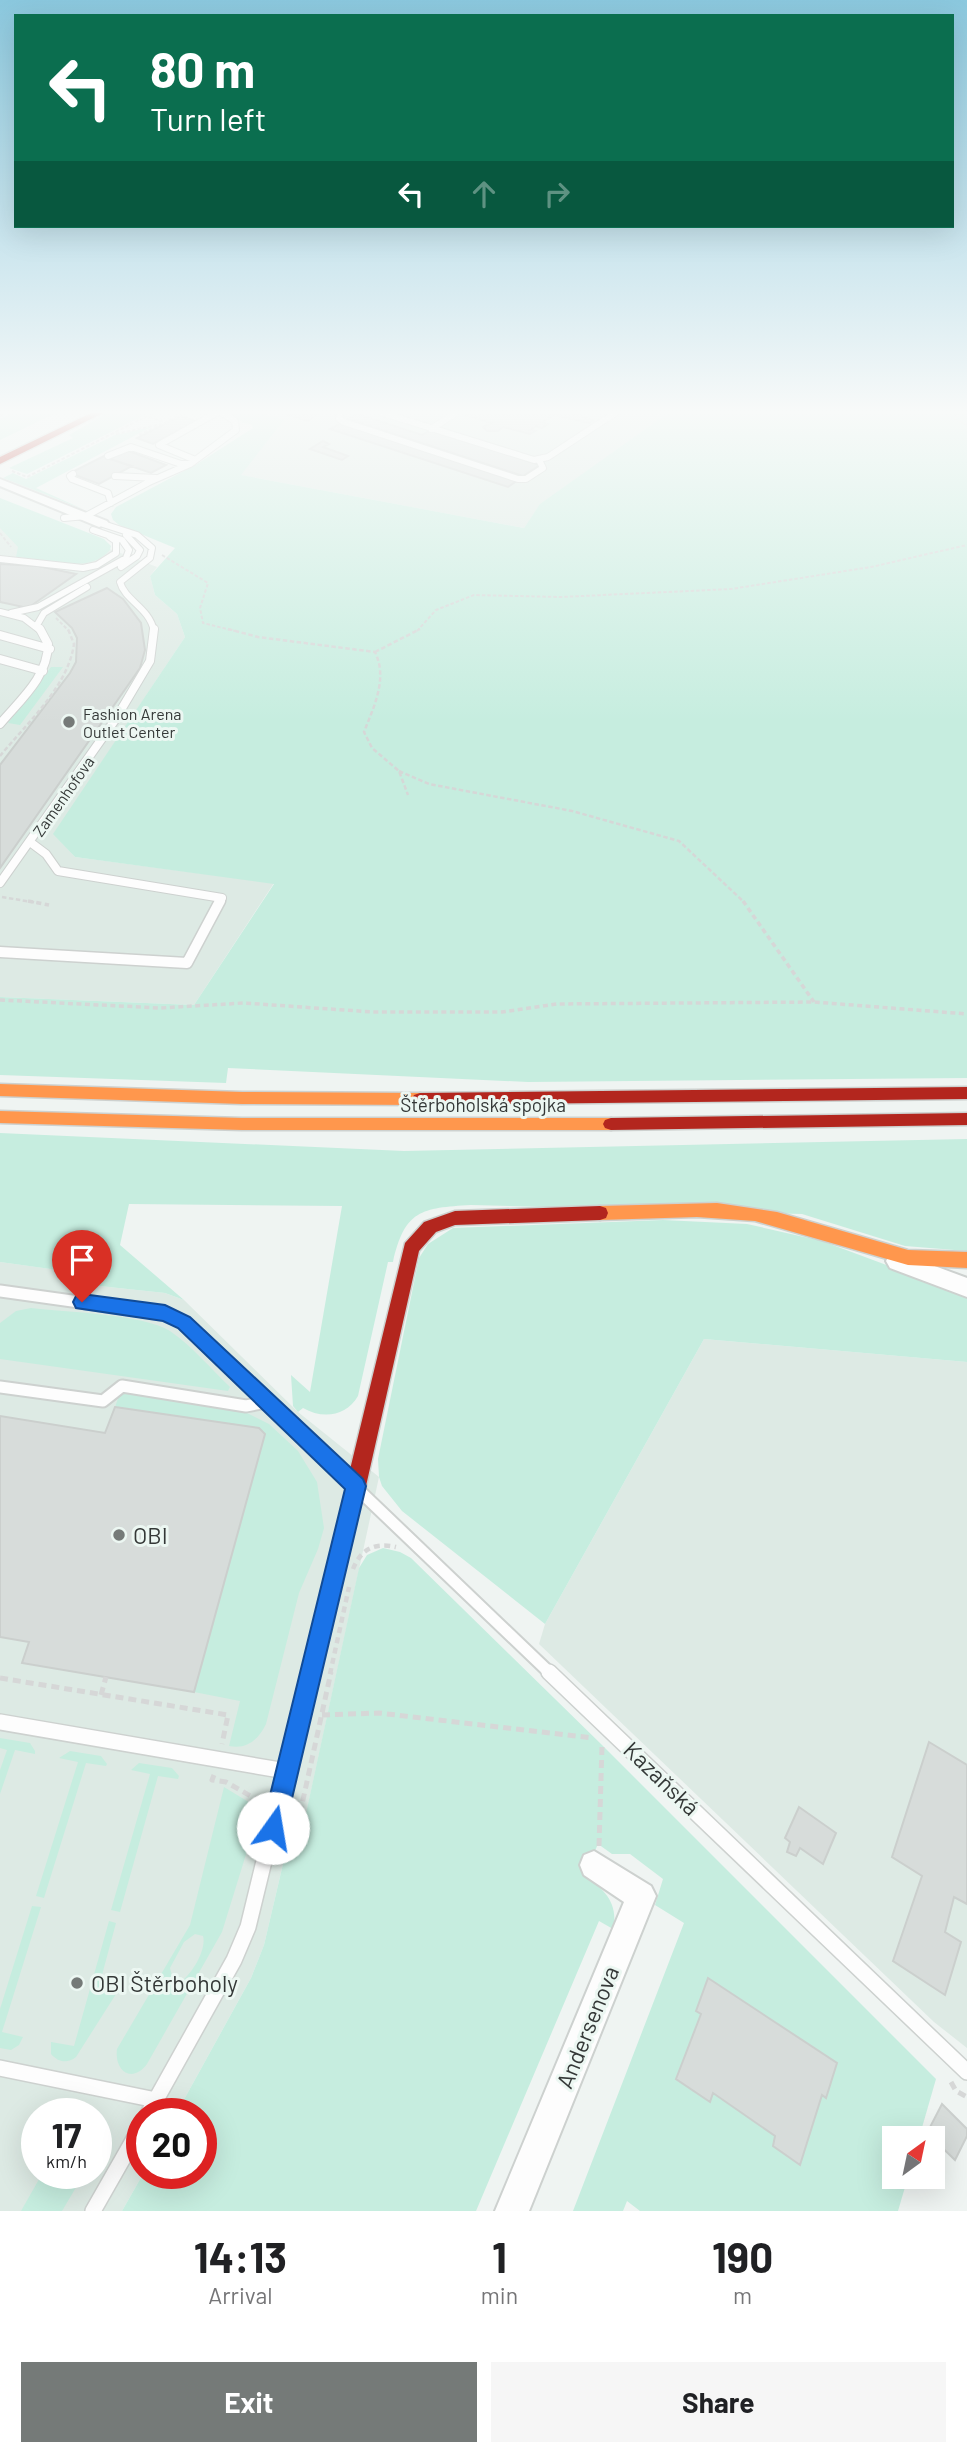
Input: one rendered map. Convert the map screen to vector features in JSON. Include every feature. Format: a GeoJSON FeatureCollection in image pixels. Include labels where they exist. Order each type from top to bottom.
{"type":"FeatureCollection","features":[{"type":"Feature","properties":{"kind":"main road","name":"Štěrboholská spojka"},"geometry":{"type":"LineString","coordinates":[[0,1090],[235,1097],[524,1098],[967,1093]]}},
{"type":"Feature","properties":{"kind":"main road","name":"Štěrboholská spojka"},"geometry":{"type":"LineString","coordinates":[[0,1117],[194,1124],[390,1125],[967,1119]]}},
{"type":"Feature","properties":{"kind":"main road"},"geometry":{"type":"LineString","coordinates":[[755,1122],[967,1130]]}},
{"type":"Feature","properties":{"kind":"main road"},"geometry":{"type":"LineString","coordinates":[[356,1486],[411,1248],[423,1231],[438,1221],[475,1216],[716,1211],[783,1220],[871,1248],[929,1260],[967,1260]]}},
{"type":"Feature","properties":{"kind":"street"},"geometry":{"type":"LineString","coordinates":[[59,516],[98,527]]}},
{"type":"Feature","properties":{"kind":"street"},"geometry":{"type":"LineString","coordinates":[[86,516],[98,527]]}},
{"type":"Feature","properties":{"kind":"street"},"geometry":{"type":"LineString","coordinates":[[871,1248],[967,1288]]}},
{"type":"Feature","properties":{"kind":"street","name":"Andersenova"},"geometry":{"type":"LineString","coordinates":[[512,2211],[641,1896],[594,1865]]}},
{"type":"Feature","properties":{"kind":"lane"},"geometry":{"type":"LineString","coordinates":[[64,518],[84,516]]}},
{"type":"Feature","properties":{"kind":"lane"},"geometry":{"type":"LineString","coordinates":[[98,527],[143,538],[152,548],[153,555]]}},
{"type":"Feature","properties":{"kind":"lane"},"geometry":{"type":"LineString","coordinates":[[0,559],[74,567],[97,565],[111,557],[118,549],[116,541],[98,527]]}},
{"type":"Feature","properties":{"kind":"lane"},"geometry":{"type":"LineString","coordinates":[[0,612],[11,613],[38,607],[126,558],[129,551],[125,542],[98,527]]}},
{"type":"Feature","properties":{"kind":"lane"},"geometry":{"type":"LineString","coordinates":[[37,625],[44,613],[131,561],[139,553],[139,546],[132,538],[98,527]]}},
{"type":"Feature","properties":{"kind":"lane","name":"Zamenhofova"},"geometry":{"type":"LineString","coordinates":[[0,883],[115,720],[150,661],[154,628],[139,604],[120,586],[122,577],[153,555]]}},
{"type":"Feature","properties":{"kind":"lane"},"geometry":{"type":"LineString","coordinates":[[0,724],[43,671],[50,649],[48,640],[37,625],[11,613]]}},
{"type":"Feature","properties":{"kind":"lane"},"geometry":{"type":"LineString","coordinates":[[0,635],[50,649]]}},
{"type":"Feature","properties":{"kind":"lane"},"geometry":{"type":"LineString","coordinates":[[0,659],[43,671]]}},
{"type":"Feature","properties":{"kind":"lane"},"geometry":{"type":"LineString","coordinates":[[0,952],[187,963],[222,898],[58,871],[46,854],[30,842]]}},
{"type":"Feature","properties":{"kind":"lane"},"geometry":{"type":"LineString","coordinates":[[934,1276],[967,1281]]}},
{"type":"Feature","properties":{"kind":"lane","name":"Kazaňská"},"geometry":{"type":"LineString","coordinates":[[0,1291],[165,1314],[184,1322],[967,2072]]}},
{"type":"Feature","properties":{"kind":"lane"},"geometry":{"type":"LineString","coordinates":[[0,1387],[103,1401],[122,1386],[246,1406],[267,1402]]}},
{"type":"Feature","properties":{"kind":"lane"},"geometry":{"type":"LineString","coordinates":[[157,2098],[242,1943],[257,1894],[356,1486]]}},
{"type":"Feature","properties":{"kind":"lane"},"geometry":{"type":"LineString","coordinates":[[0,1721],[286,1771]]}},
{"type":"Feature","properties":{"kind":"lane"},"geometry":{"type":"LineString","coordinates":[[0,2068],[126,2100]]}},
{"type":"Feature","properties":{"kind":"lane"},"geometry":{"type":"LineString","coordinates":[[93,2211],[126,2153]]}},
{"type":"Feature","properties":{"kind":"path"},"geometry":{"type":"LineString","coordinates":[[153,555],[166,555],[208,583],[200,608],[203,623],[258,637],[375,652],[409,637],[423,627],[436,610],[474,595],[561,597],[731,589],[871,567],[967,545]]}},
{"type":"Feature","properties":{"kind":"path"},"geometry":{"type":"LineString","coordinates":[[375,652],[381,661],[382,676],[365,732],[372,748],[399,771],[429,784],[572,811],[679,841],[747,905],[814,1002]]}},
{"type":"Feature","properties":{"kind":"path"},"geometry":{"type":"LineString","coordinates":[[399,771],[408,795]]}},
{"type":"Feature","properties":{"kind":"path"},"geometry":{"type":"LineString","coordinates":[[0,896],[49,905]]}},
{"type":"Feature","properties":{"kind":"path"},"geometry":{"type":"LineString","coordinates":[[0,1000],[160,1008],[244,1003],[373,1012],[502,1012],[557,1004],[814,1002],[967,1014]]}},
{"type":"Feature","properties":{"kind":"path"},"geometry":{"type":"LineString","coordinates":[[352,1571],[359,1556],[371,1546],[385,1544],[403,1550]]}},
{"type":"Feature","properties":{"kind":"path"},"geometry":{"type":"LineString","coordinates":[[296,1808],[301,1809],[350,1584]]}},
{"type":"Feature","properties":{"kind":"path"},"geometry":{"type":"LineString","coordinates":[[101,1695],[106,1677]]}},
{"type":"Feature","properties":{"kind":"path"},"geometry":{"type":"LineString","coordinates":[[0,1678],[228,1716],[221,1745]]}},
{"type":"Feature","properties":{"kind":"path"},"geometry":{"type":"LineString","coordinates":[[322,1715],[379,1713],[602,1739]]}},
{"type":"Feature","properties":{"kind":"path"},"geometry":{"type":"LineString","coordinates":[[593,1730],[602,1739],[598,1850],[594,1865]]}},
{"type":"Feature","properties":{"kind":"path"},"geometry":{"type":"LineString","coordinates":[[214,1773],[212,1780],[226,1782],[261,1802]]}},
{"type":"Feature","properties":{"kind":"shaded area"},"geometry":{"type":"Polygon","coordinates":[[[0,516],[24,516],[157,567],[150,576],[155,595],[177,614],[185,637],[54,834],[75,857],[274,883],[194,1005],[0,997],[0,516]]]}},
{"type":"Feature","properties":{"kind":"shaded area"},"geometry":{"type":"Polygon","coordinates":[[[461,516],[532,516],[524,528],[461,516]]]}},
{"type":"Feature","properties":{"kind":"shaded area"},"geometry":{"type":"Polygon","coordinates":[[[0,1262],[66,1271],[62,1282],[165,1293],[184,1300],[298,1412],[379,1477],[305,1819],[294,1817],[264,1945],[251,1978],[185,2098],[126,2098],[126,2189],[134,2189],[122,2211],[0,2211],[0,1262]]]}},
{"type":"Feature","properties":{"kind":"shaded area"},"geometry":{"type":"Polygon","coordinates":[[[704,1339],[967,1362],[967,2048],[934,2022],[539,1644],[545,1624],[704,1339]]]}},
{"type":"Feature","properties":{"kind":"green space"},"geometry":{"type":"Polygon","coordinates":[[[0,516],[46,516],[104,539],[111,546],[101,558],[78,564],[16,557],[18,547],[0,528],[0,516]]]}},
{"type":"Feature","properties":{"kind":"green space"},"geometry":{"type":"Polygon","coordinates":[[[112,516],[461,516],[524,528],[532,516],[967,516],[967,1078],[528,1082],[228,1068],[226,1083],[0,1075],[0,997],[194,1005],[274,884],[75,857],[53,834],[185,637],[177,614],[155,595],[150,576],[175,548],[113,520],[112,516]]]}},
{"type":"Feature","properties":{"kind":"green space"},"geometry":{"type":"Polygon","coordinates":[[[51,667],[63,667],[20,725],[8,723],[51,667]]]}},
{"type":"Feature","properties":{"kind":"green space"},"geometry":{"type":"Polygon","coordinates":[[[0,1133],[404,1151],[967,1139],[967,1251],[905,1246],[802,1214],[471,1205],[439,1208],[418,1215],[410,1222],[403,1232],[393,1262],[388,1262],[358,1396],[347,1408],[333,1414],[318,1414],[303,1408],[298,1412],[293,1406],[291,1375],[310,1392],[342,1206],[129,1204],[120,1245],[184,1300],[165,1293],[62,1282],[65,1271],[0,1262],[0,1133]]]}},
{"type":"Feature","properties":{"kind":"green space"},"geometry":{"type":"Polygon","coordinates":[[[663,1220],[747,1224],[822,1241],[967,1295],[967,1362],[704,1339],[545,1624],[402,1511],[382,1486],[378,1459],[419,1258],[428,1244],[453,1228],[663,1220]]]}},
{"type":"Feature","properties":{"kind":"green space"},"geometry":{"type":"Polygon","coordinates":[[[31,1308],[123,1317],[158,1325],[186,1344],[230,1387],[228,1391],[0,1359],[0,1323],[16,1311],[31,1308]]]}},
{"type":"Feature","properties":{"kind":"green space"},"geometry":{"type":"Polygon","coordinates":[[[120,1393],[241,1410],[269,1424],[298,1451],[317,1482],[324,1528],[299,1593],[266,1724],[256,1739],[247,1745],[229,1746],[240,1701],[194,1692],[265,1434],[259,1428],[115,1407],[120,1393]]]}},
{"type":"Feature","properties":{"kind":"green space"},"geometry":{"type":"Polygon","coordinates":[[[383,1548],[411,1558],[936,2079],[922,2126],[882,2126],[882,2189],[904,2189],[898,2211],[640,2211],[627,2201],[623,2211],[573,2211],[684,1923],[655,1905],[663,1879],[630,1854],[612,1854],[598,1844],[584,1875],[604,1891],[612,1904],[613,1929],[599,1921],[476,2211],[122,2211],[134,2189],[217,2189],[217,2098],[185,2098],[251,1978],[264,1945],[294,1817],[305,1818],[359,1568],[367,1555],[383,1548]],[[701,2014],[676,2079],[710,2102],[713,2093],[775,2136],[773,2146],[800,2164],[822,2095],[826,2097],[837,2063],[701,2014]]]}},
{"type":"Feature","properties":{"kind":"green space"},"geometry":{"type":"Polygon","coordinates":[[[0,1738],[30,1743],[35,1754],[15,1750],[0,1794],[0,1770],[7,1750],[0,1748],[0,1738]]]}},
{"type":"Feature","properties":{"kind":"green space"},"geometry":{"type":"Polygon","coordinates":[[[70,1751],[101,1756],[107,1764],[86,1763],[44,1898],[36,1896],[78,1762],[59,1758],[70,1751]]]}},
{"type":"Feature","properties":{"kind":"green space"},"geometry":{"type":"Polygon","coordinates":[[[139,1763],[172,1768],[179,1776],[178,1779],[158,1776],[120,1912],[111,1910],[150,1774],[131,1770],[139,1763]]]}},
{"type":"Feature","properties":{"kind":"green space"},"geometry":{"type":"Polygon","coordinates":[[[224,1787],[260,1809],[222,1932],[147,2064],[136,2073],[125,2072],[118,2063],[117,2049],[190,1925],[224,1787]],[[195,1934],[184,1942],[170,1968],[173,1979],[179,1983],[197,1962],[203,1948],[203,1936],[195,1934]]]}},
{"type":"Feature","properties":{"kind":"green space"},"geometry":{"type":"Polygon","coordinates":[[[32,1906],[41,1907],[2,2032],[23,2037],[19,2045],[11,2050],[0,2048],[0,2009],[32,1906]]]}},
{"type":"Feature","properties":{"kind":"green space"},"geometry":{"type":"Polygon","coordinates":[[[109,1921],[116,1923],[102,1975],[123,1983],[76,2057],[69,2061],[57,2059],[51,2054],[51,2042],[74,2046],[109,1921]]]}},
{"type":"Feature","properties":{"kind":"green space"},"geometry":{"type":"Polygon","coordinates":[[[33,2189],[75,2189],[62,2211],[21,2211],[33,2189]]]}},
{"type":"Feature","properties":{"kind":"building"},"geometry":{"type":"Polygon","coordinates":[[[0,564],[38,566],[76,574],[28,608],[0,602],[0,564]]]}},
{"type":"Feature","properties":{"kind":"building","name":"Fashion Arena Outlet Center"},"geometry":{"type":"Polygon","coordinates":[[[107,588],[123,599],[141,623],[145,650],[140,668],[0,868],[0,765],[76,662],[77,638],[72,628],[55,612],[107,588]]]}},
{"type":"Feature","properties":{"kind":"building","name":"OBI"},"geometry":{"type":"Polygon","coordinates":[[[115,1407],[259,1428],[265,1434],[194,1692],[22,1663],[29,1642],[0,1637],[0,1416],[105,1433],[115,1407]]]}},
{"type":"Feature","properties":{"kind":"building"},"geometry":{"type":"Polygon","coordinates":[[[929,1742],[967,1765],[967,1904],[954,1897],[945,1932],[961,1942],[945,1995],[893,1961],[922,1876],[892,1857],[929,1742]]]}},
{"type":"Feature","properties":{"kind":"building"},"geometry":{"type":"Polygon","coordinates":[[[799,1807],[836,1833],[823,1864],[800,1848],[796,1856],[787,1852],[790,1842],[785,1838],[799,1807]]]}},
{"type":"Feature","properties":{"kind":"building"},"geometry":{"type":"Polygon","coordinates":[[[708,1978],[837,2063],[826,2098],[822,2095],[800,2165],[773,2146],[775,2136],[713,2093],[710,2102],[676,2079],[701,2014],[696,2011],[708,1978]]]}},
{"type":"Feature","properties":{"kind":"building"},"geometry":{"type":"Polygon","coordinates":[[[942,2104],[967,2129],[967,2136],[955,2160],[945,2150],[945,2126],[931,2126],[942,2104]]]}},
{"type":"Feature","properties":{"kind":"traffic: slow"},"geometry":{"type":"LineString","coordinates":[[0,1090],[242,1098],[420,1099]]}},
{"type":"Feature","properties":{"kind":"traffic: slow"},"geometry":{"type":"LineString","coordinates":[[0,1117],[242,1124],[611,1124]]}},
{"type":"Feature","properties":{"kind":"traffic: slow"},"geometry":{"type":"LineString","coordinates":[[600,1213],[697,1210],[755,1214],[908,1257],[967,1260]]}},
{"type":"Feature","properties":{"kind":"traffic: jam"},"geometry":{"type":"LineString","coordinates":[[420,1099],[967,1093]]}},
{"type":"Feature","properties":{"kind":"traffic: jam"},"geometry":{"type":"LineString","coordinates":[[611,1124],[967,1119]]}},
{"type":"Feature","properties":{"kind":"traffic: jam"},"geometry":{"type":"LineString","coordinates":[[356,1486],[411,1248],[430,1227],[455,1218],[600,1213]]}},
{"type":"Feature","properties":{"kind":"place","name":"Fashion Arena Outlet Center"},"geometry":{"type":"Point","coordinates":[69,722]}},
{"type":"Feature","properties":{"kind":"place","name":"OBI"},"geometry":{"type":"Point","coordinates":[119,1535]}},
{"type":"Feature","properties":{"kind":"place","name":"OBI Štěrboholy"},"geometry":{"type":"Point","coordinates":[77,1983]}},
{"type":"Feature","properties":{"kind":"route"},"geometry":{"type":"LineString","coordinates":[[82,1302],[165,1314],[184,1322],[356,1486],[273,1828]]}}]}
